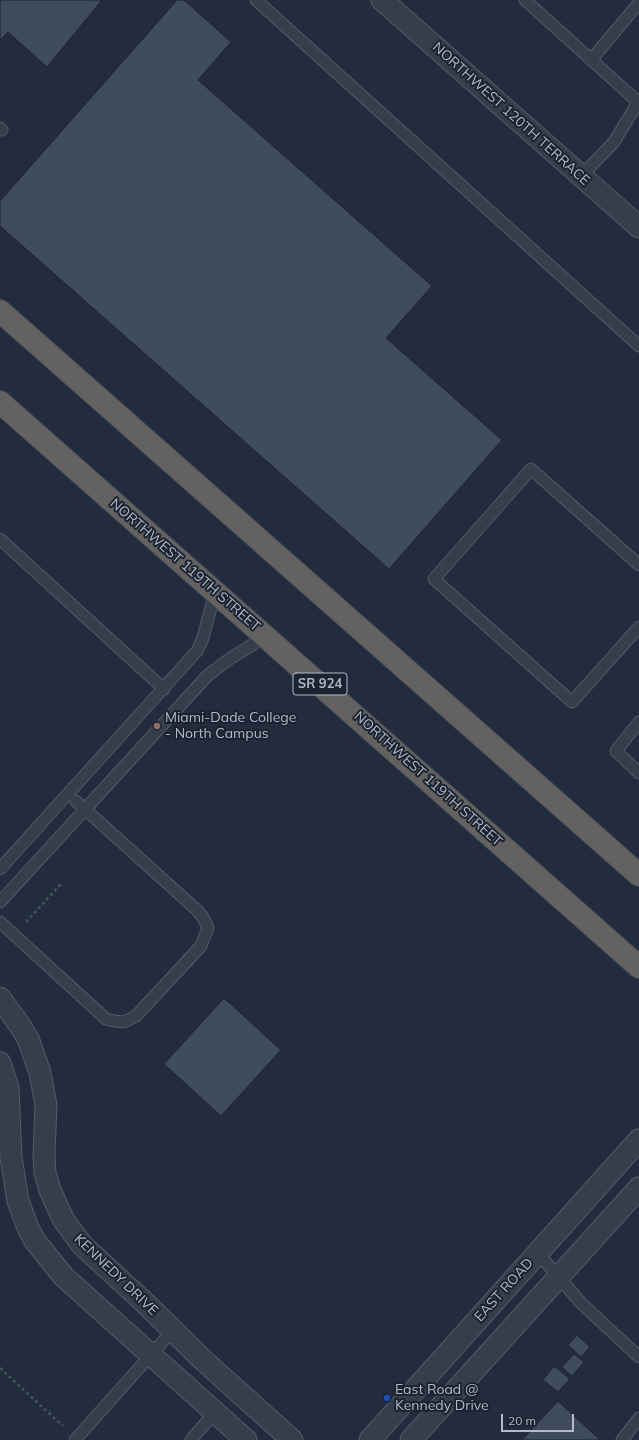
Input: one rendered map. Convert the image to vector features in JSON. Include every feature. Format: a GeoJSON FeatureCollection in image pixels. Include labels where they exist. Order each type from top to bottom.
{"type":"FeatureCollection","features":[{"type":"Feature","properties":{"kind":"highway"},"geometry":{"type":"LineString","coordinates":[[0,311],[639,875]]}},
{"type":"Feature","properties":{"kind":"highway","name":"NORTHWEST 119TH STREET"},"geometry":{"type":"LineString","coordinates":[[0,402],[639,967]]}},
{"type":"Feature","properties":{"kind":"street","name":"NORTHWEST 120TH TERRACE"},"geometry":{"type":"LineString","coordinates":[[382,0],[639,227]]}},
{"type":"Feature","properties":{"kind":"street","name":"KENNEDY DRIVE"},"geometry":{"type":"LineString","coordinates":[[0,998],[21,1027],[40,1073],[46,1105],[44,1155],[46,1173],[50,1190],[63,1219],[82,1244],[203,1360],[292,1440]]}},
{"type":"Feature","properties":{"kind":"street"},"geometry":{"type":"LineString","coordinates":[[0,1063],[9,1093],[11,1156],[18,1201],[28,1228],[44,1254],[64,1277],[246,1440]]}},
{"type":"Feature","properties":{"kind":"street","name":"EAST ROAD"},"geometry":{"type":"LineString","coordinates":[[370,1440],[639,1140]]}},
{"type":"Feature","properties":{"kind":"street"},"geometry":{"type":"LineString","coordinates":[[411,1440],[639,1188]]}},
{"type":"Feature","properties":{"kind":"lane"},"geometry":{"type":"LineString","coordinates":[[256,0],[639,346]]}},
{"type":"Feature","properties":{"kind":"lane"},"geometry":{"type":"LineString","coordinates":[[525,0],[638,102],[614,142],[581,176]]}},
{"type":"Feature","properties":{"kind":"lane"},"geometry":{"type":"LineString","coordinates":[[591,60],[639,3]]}},
{"type":"Feature","properties":{"kind":"lane"},"geometry":{"type":"LineString","coordinates":[[639,565],[531,469],[434,579],[572,702],[639,627]]}},
{"type":"Feature","properties":{"kind":"lane"},"geometry":{"type":"LineString","coordinates":[[0,539],[164,688]]}},
{"type":"Feature","properties":{"kind":"lane"},"geometry":{"type":"LineString","coordinates":[[0,870],[197,651],[203,638],[215,592]]}},
{"type":"Feature","properties":{"kind":"lane"},"geometry":{"type":"LineString","coordinates":[[0,902],[208,675],[228,660],[266,636]]}},
{"type":"Feature","properties":{"kind":"lane"},"geometry":{"type":"LineString","coordinates":[[639,722],[616,750],[639,773]]}},
{"type":"Feature","properties":{"kind":"lane"},"geometry":{"type":"LineString","coordinates":[[0,922],[106,1019],[114,1021],[124,1022],[136,1016],[201,946],[208,928],[198,911],[76,801]]}},
{"type":"Feature","properties":{"kind":"lane"},"geometry":{"type":"LineString","coordinates":[[538,1253],[581,1303],[639,1358]]}},
{"type":"Feature","properties":{"kind":"lane"},"geometry":{"type":"LineString","coordinates":[[75,1440],[173,1330]]}},
{"type":"Feature","properties":{"kind":"lane"},"geometry":{"type":"LineString","coordinates":[[191,1440],[215,1412]]}},
{"type":"Feature","properties":{"kind":"lane"},"geometry":{"type":"LineString","coordinates":[[622,1440],[639,1418]]}},
{"type":"Feature","properties":{"kind":"path"},"geometry":{"type":"LineString","coordinates":[[22,927],[61,884]]}},
{"type":"Feature","properties":{"kind":"path"},"geometry":{"type":"LineString","coordinates":[[0,1368],[66,1429]]}},
{"type":"Feature","properties":{"kind":"building"},"geometry":{"type":"Polygon","coordinates":[[[0,0],[102,0],[47,67],[8,32],[0,40],[0,0]]]}},
{"type":"Feature","properties":{"kind":"building"},"geometry":{"type":"Polygon","coordinates":[[[177,0],[184,0],[231,42],[198,80],[432,286],[386,338],[502,440],[389,569],[0,226],[0,201],[177,0]]]}},
{"type":"Feature","properties":{"kind":"building"},"geometry":{"type":"Polygon","coordinates":[[[224,998],[281,1050],[221,1116],[164,1064],[224,998]]]}},
{"type":"Feature","properties":{"kind":"building"},"geometry":{"type":"Polygon","coordinates":[[[577,1335],[590,1347],[581,1357],[568,1345],[577,1335]]]}},
{"type":"Feature","properties":{"kind":"building"},"geometry":{"type":"Polygon","coordinates":[[[574,1354],[584,1362],[572,1376],[562,1367],[574,1354]]]}},
{"type":"Feature","properties":{"kind":"building"},"geometry":{"type":"Polygon","coordinates":[[[554,1366],[570,1379],[558,1392],[543,1380],[554,1366]]]}},
{"type":"Feature","properties":{"kind":"building"},"geometry":{"type":"Polygon","coordinates":[[[558,1401],[600,1440],[522,1440],[558,1401]]]}},
{"type":"Feature","properties":{"kind":"place","name":"Miami-Dade College - North Campus"},"geometry":{"type":"Point","coordinates":[157,726]}},
{"type":"Feature","properties":{"kind":"place","name":"East Road @ Kennedy Drive"},"geometry":{"type":"Point","coordinates":[387,1398]}}]}
